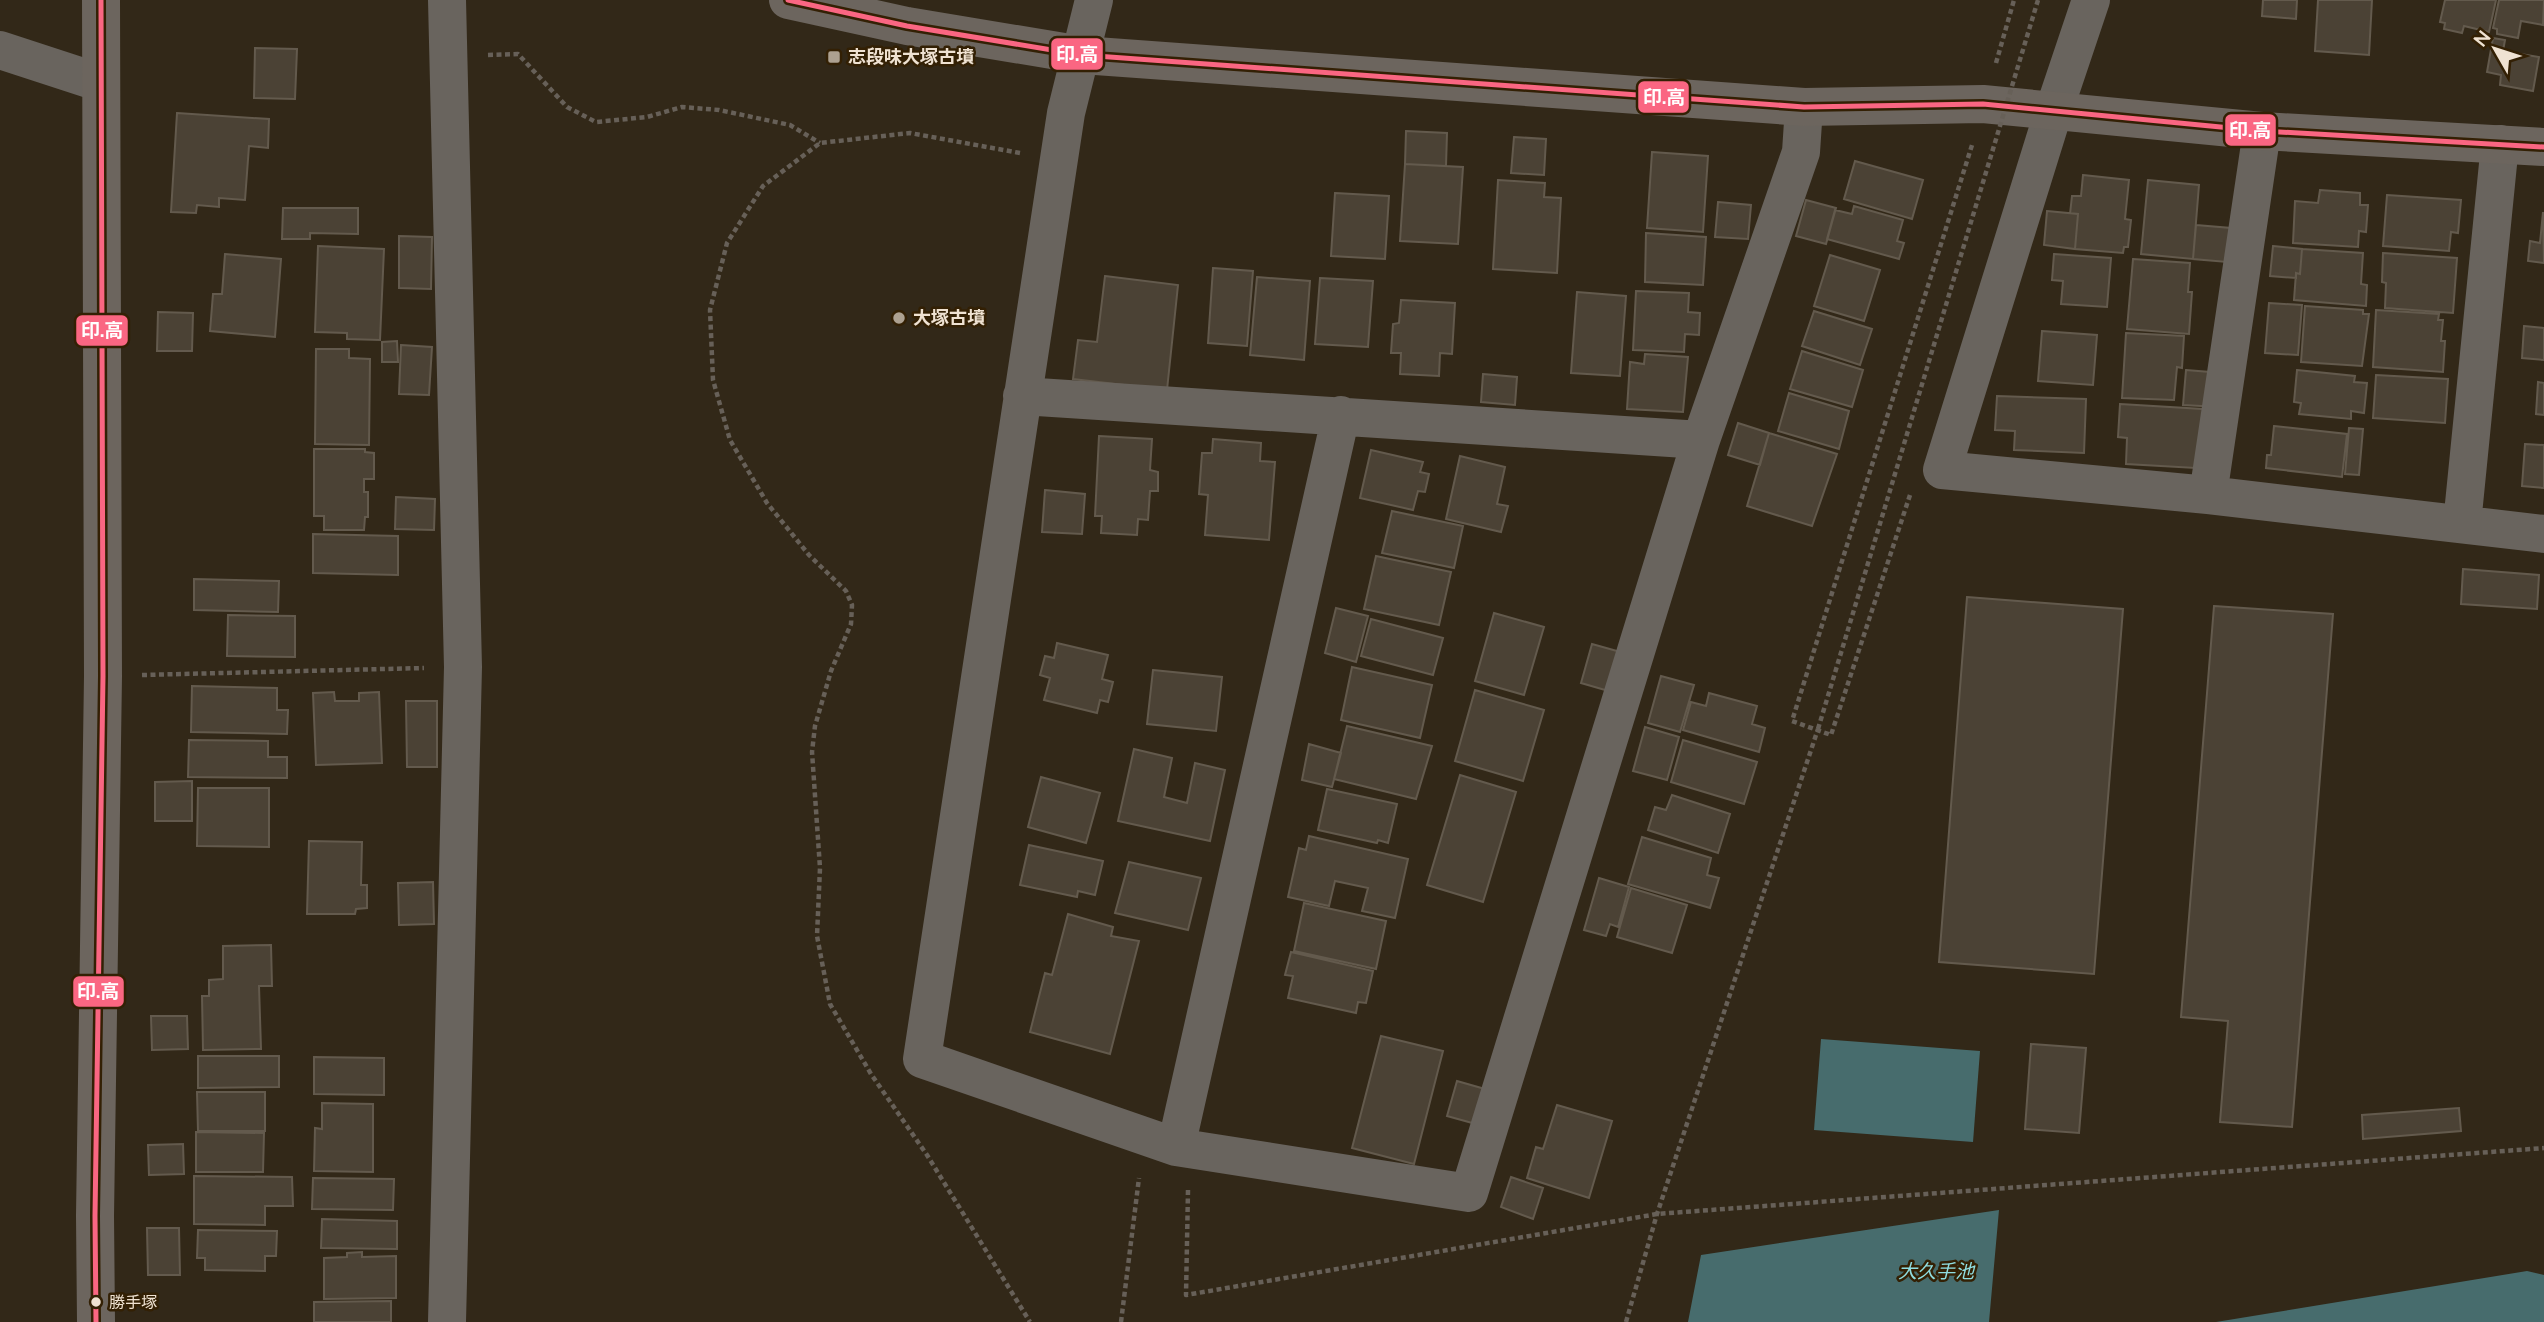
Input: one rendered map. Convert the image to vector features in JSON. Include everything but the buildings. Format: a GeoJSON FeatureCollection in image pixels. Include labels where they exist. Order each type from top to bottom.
{"type":"FeatureCollection","features":[{"type":"Feature","properties":{"kind":"street"},"geometry":{"type":"LineString","coordinates":[[96,1322],[94,1216],[103,676],[101,0]]}},
{"type":"Feature","properties":{"kind":"street"},"geometry":{"type":"LineString","coordinates":[[447,0],[463,667],[447,1322]]}},
{"type":"Feature","properties":{"kind":"street"},"geometry":{"type":"LineString","coordinates":[[788,0],[907,26],[1082,55],[1804,107],[1983,104],[2262,131],[2544,147]]}},
{"type":"Feature","properties":{"kind":"street"},"geometry":{"type":"LineString","coordinates":[[1094,0],[1066,113],[922,1059],[1160,1141],[1469,1193],[1702,440],[1801,152],[1804,107]]}},
{"type":"Feature","properties":{"kind":"street"},"geometry":{"type":"LineString","coordinates":[[2091,0],[1942,470],[2208,495],[2544,534]]}},
{"type":"Feature","properties":{"kind":"street"},"geometry":{"type":"LineString","coordinates":[[0,50],[101,83]]}},
{"type":"Feature","properties":{"kind":"street"},"geometry":{"type":"LineString","coordinates":[[2208,495],[2262,131]]}},
{"type":"Feature","properties":{"kind":"street"},"geometry":{"type":"LineString","coordinates":[[2462,524],[2500,144]]}},
{"type":"Feature","properties":{"kind":"street"},"geometry":{"type":"LineString","coordinates":[[1022,396],[1702,440]]}},
{"type":"Feature","properties":{"kind":"street"},"geometry":{"type":"LineString","coordinates":[[1160,1141],[1341,415]]}},
{"type":"Feature","properties":{"kind":"path"},"geometry":{"type":"LineString","coordinates":[[1913,486],[1831,735],[1792,722],[2014,0]]}},
{"type":"Feature","properties":{"kind":"path"},"geometry":{"type":"LineString","coordinates":[[1626,1322],[1657,1214],[1818,729],[2038,0]]}},
{"type":"Feature","properties":{"kind":"path"},"geometry":{"type":"LineString","coordinates":[[448,58],[518,54],[567,107],[596,122],[647,117],[682,107],[719,110],[790,125],[820,143]]}},
{"type":"Feature","properties":{"kind":"path"},"geometry":{"type":"LineString","coordinates":[[1030,1322],[927,1155],[871,1074],[830,1004],[817,936],[820,868],[812,752],[831,671],[851,624],[852,605],[846,591],[809,555],[767,503],[730,440],[713,380],[710,310],[727,243],[763,186],[820,143],[911,133],[1059,160]]}},
{"type":"Feature","properties":{"kind":"path"},"geometry":{"type":"LineString","coordinates":[[103,676],[463,667]]}},
{"type":"Feature","properties":{"kind":"path"},"geometry":{"type":"LineString","coordinates":[[1160,1141],[1188,1181],[1186,1295],[1657,1214],[2544,1147]]}},
{"type":"Feature","properties":{"kind":"path"},"geometry":{"type":"LineString","coordinates":[[1121,1322],[1160,1141]]}},
{"type":"Feature","properties":{"kind":"water"},"geometry":{"type":"Polygon","coordinates":[[[1821,1039],[1980,1051],[1973,1142],[1814,1130],[1821,1039]]]}},
{"type":"Feature","properties":{"kind":"water","name":"大久手池"},"geometry":{"type":"Polygon","coordinates":[[[1999,1210],[1989,1322],[1688,1322],[1701,1255],[1999,1210]]]}},
{"type":"Feature","properties":{"kind":"water"},"geometry":{"type":"Polygon","coordinates":[[[2527,1271],[2544,1275],[2544,1322],[2216,1322],[2527,1271]]]}},
{"type":"Feature","properties":{"kind":"transit line","name":"印.高"},"geometry":{"type":"LineString","coordinates":[[96,1322],[95,1216],[103,676],[101,0]]}},
{"type":"Feature","properties":{"kind":"transit line","name":"印.高"},"geometry":{"type":"LineString","coordinates":[[788,0],[907,26],[1082,55],[1804,107],[1983,104],[2262,131],[2544,147]]}},
{"type":"Feature","properties":{"kind":"place","name":"志段味大塚古墳"},"geometry":{"type":"Point","coordinates":[834,57]}},
{"type":"Feature","properties":{"kind":"place","name":"大塚古墳"},"geometry":{"type":"Point","coordinates":[899,318]}},
{"type":"Feature","properties":{"kind":"place","name":"勝手塚"},"geometry":{"type":"Point","coordinates":[96,1302]}}]}
